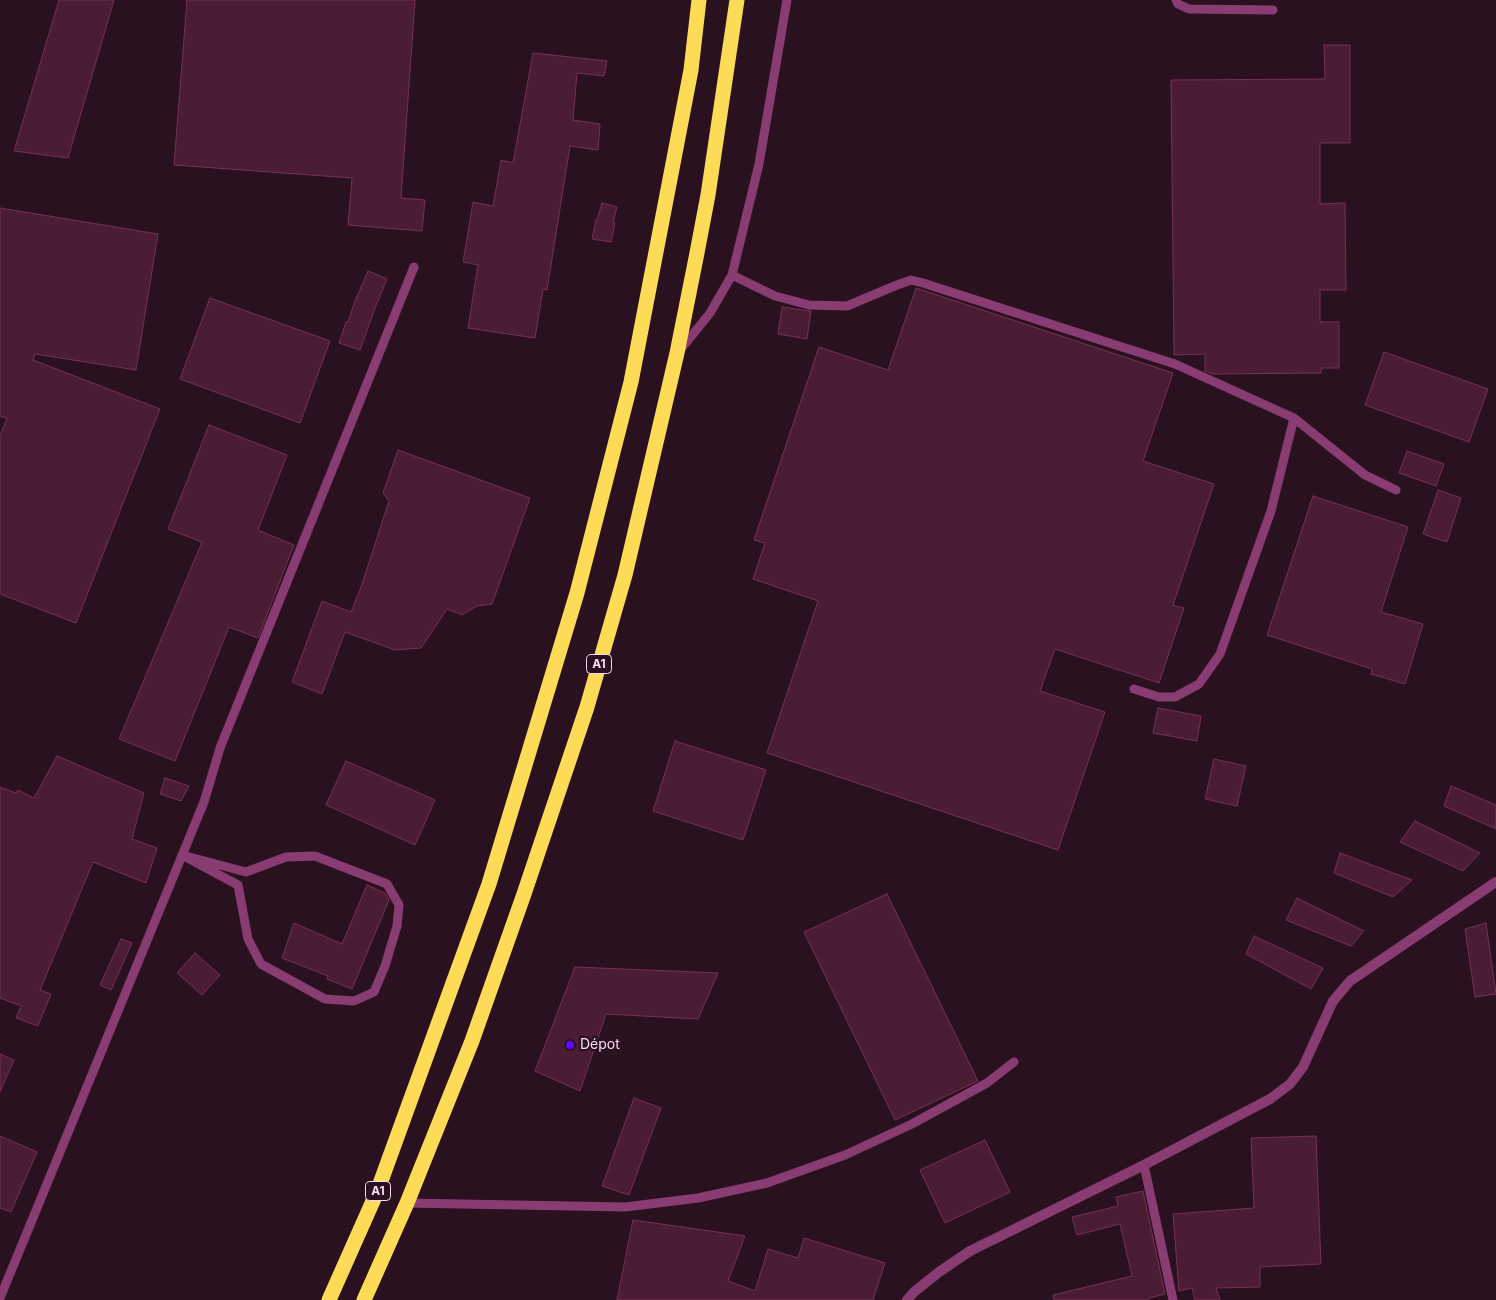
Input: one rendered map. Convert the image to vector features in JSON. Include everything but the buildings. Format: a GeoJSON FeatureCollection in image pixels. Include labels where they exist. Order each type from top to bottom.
{"type":"FeatureCollection","features":[{"type":"Feature","properties":{"kind":"highway","name":"A1"},"geometry":{"type":"LineString","coordinates":[[329,1300],[377,1192],[489,884],[577,593],[631,382],[691,70],[699,0]]}},
{"type":"Feature","properties":{"kind":"highway","name":"A1"},"geometry":{"type":"LineString","coordinates":[[364,1300],[407,1203],[472,1041],[587,707],[625,575],[677,353],[708,195],[737,0]]}},
{"type":"Feature","properties":{"kind":"street"},"geometry":{"type":"LineString","coordinates":[[907,1300],[939,1272],[970,1251],[1144,1165],[1270,1099],[1290,1084],[1303,1067],[1333,1001],[1350,981],[1496,882]]}},
{"type":"Feature","properties":{"kind":"lane"},"geometry":{"type":"LineString","coordinates":[[677,353],[710,313],[732,275],[759,164],[787,0]]}},
{"type":"Feature","properties":{"kind":"lane"},"geometry":{"type":"LineString","coordinates":[[1176,0],[1178,4],[1189,9],[1273,10]]}},
{"type":"Feature","properties":{"kind":"lane"},"geometry":{"type":"LineString","coordinates":[[4,1300],[0,1298],[204,802],[220,748],[414,267]]}},
{"type":"Feature","properties":{"kind":"lane"},"geometry":{"type":"LineString","coordinates":[[732,275],[775,296],[809,305],[847,306],[904,282],[911,280],[923,282],[1175,364],[1294,418],[1365,476],[1396,490]]}},
{"type":"Feature","properties":{"kind":"lane"},"geometry":{"type":"LineString","coordinates":[[1134,689],[1159,697],[1175,697],[1199,684],[1220,654],[1271,511],[1294,418]]}},
{"type":"Feature","properties":{"kind":"lane"},"geometry":{"type":"LineString","coordinates":[[182,855],[246,872],[286,857],[315,856],[387,884],[399,905],[397,926],[386,966],[374,992],[354,1001],[325,999],[261,964],[248,939],[238,885],[182,855]]}},
{"type":"Feature","properties":{"kind":"lane"},"geometry":{"type":"LineString","coordinates":[[407,1203],[625,1207],[698,1198],[758,1185],[845,1154],[912,1124],[987,1083],[1014,1062]]}},
{"type":"Feature","properties":{"kind":"lane"},"geometry":{"type":"LineString","coordinates":[[1144,1165],[1173,1300]]}},
{"type":"Feature","properties":{"kind":"place","name":"Dépot"},"geometry":{"type":"Point","coordinates":[570,1045]}}]}
